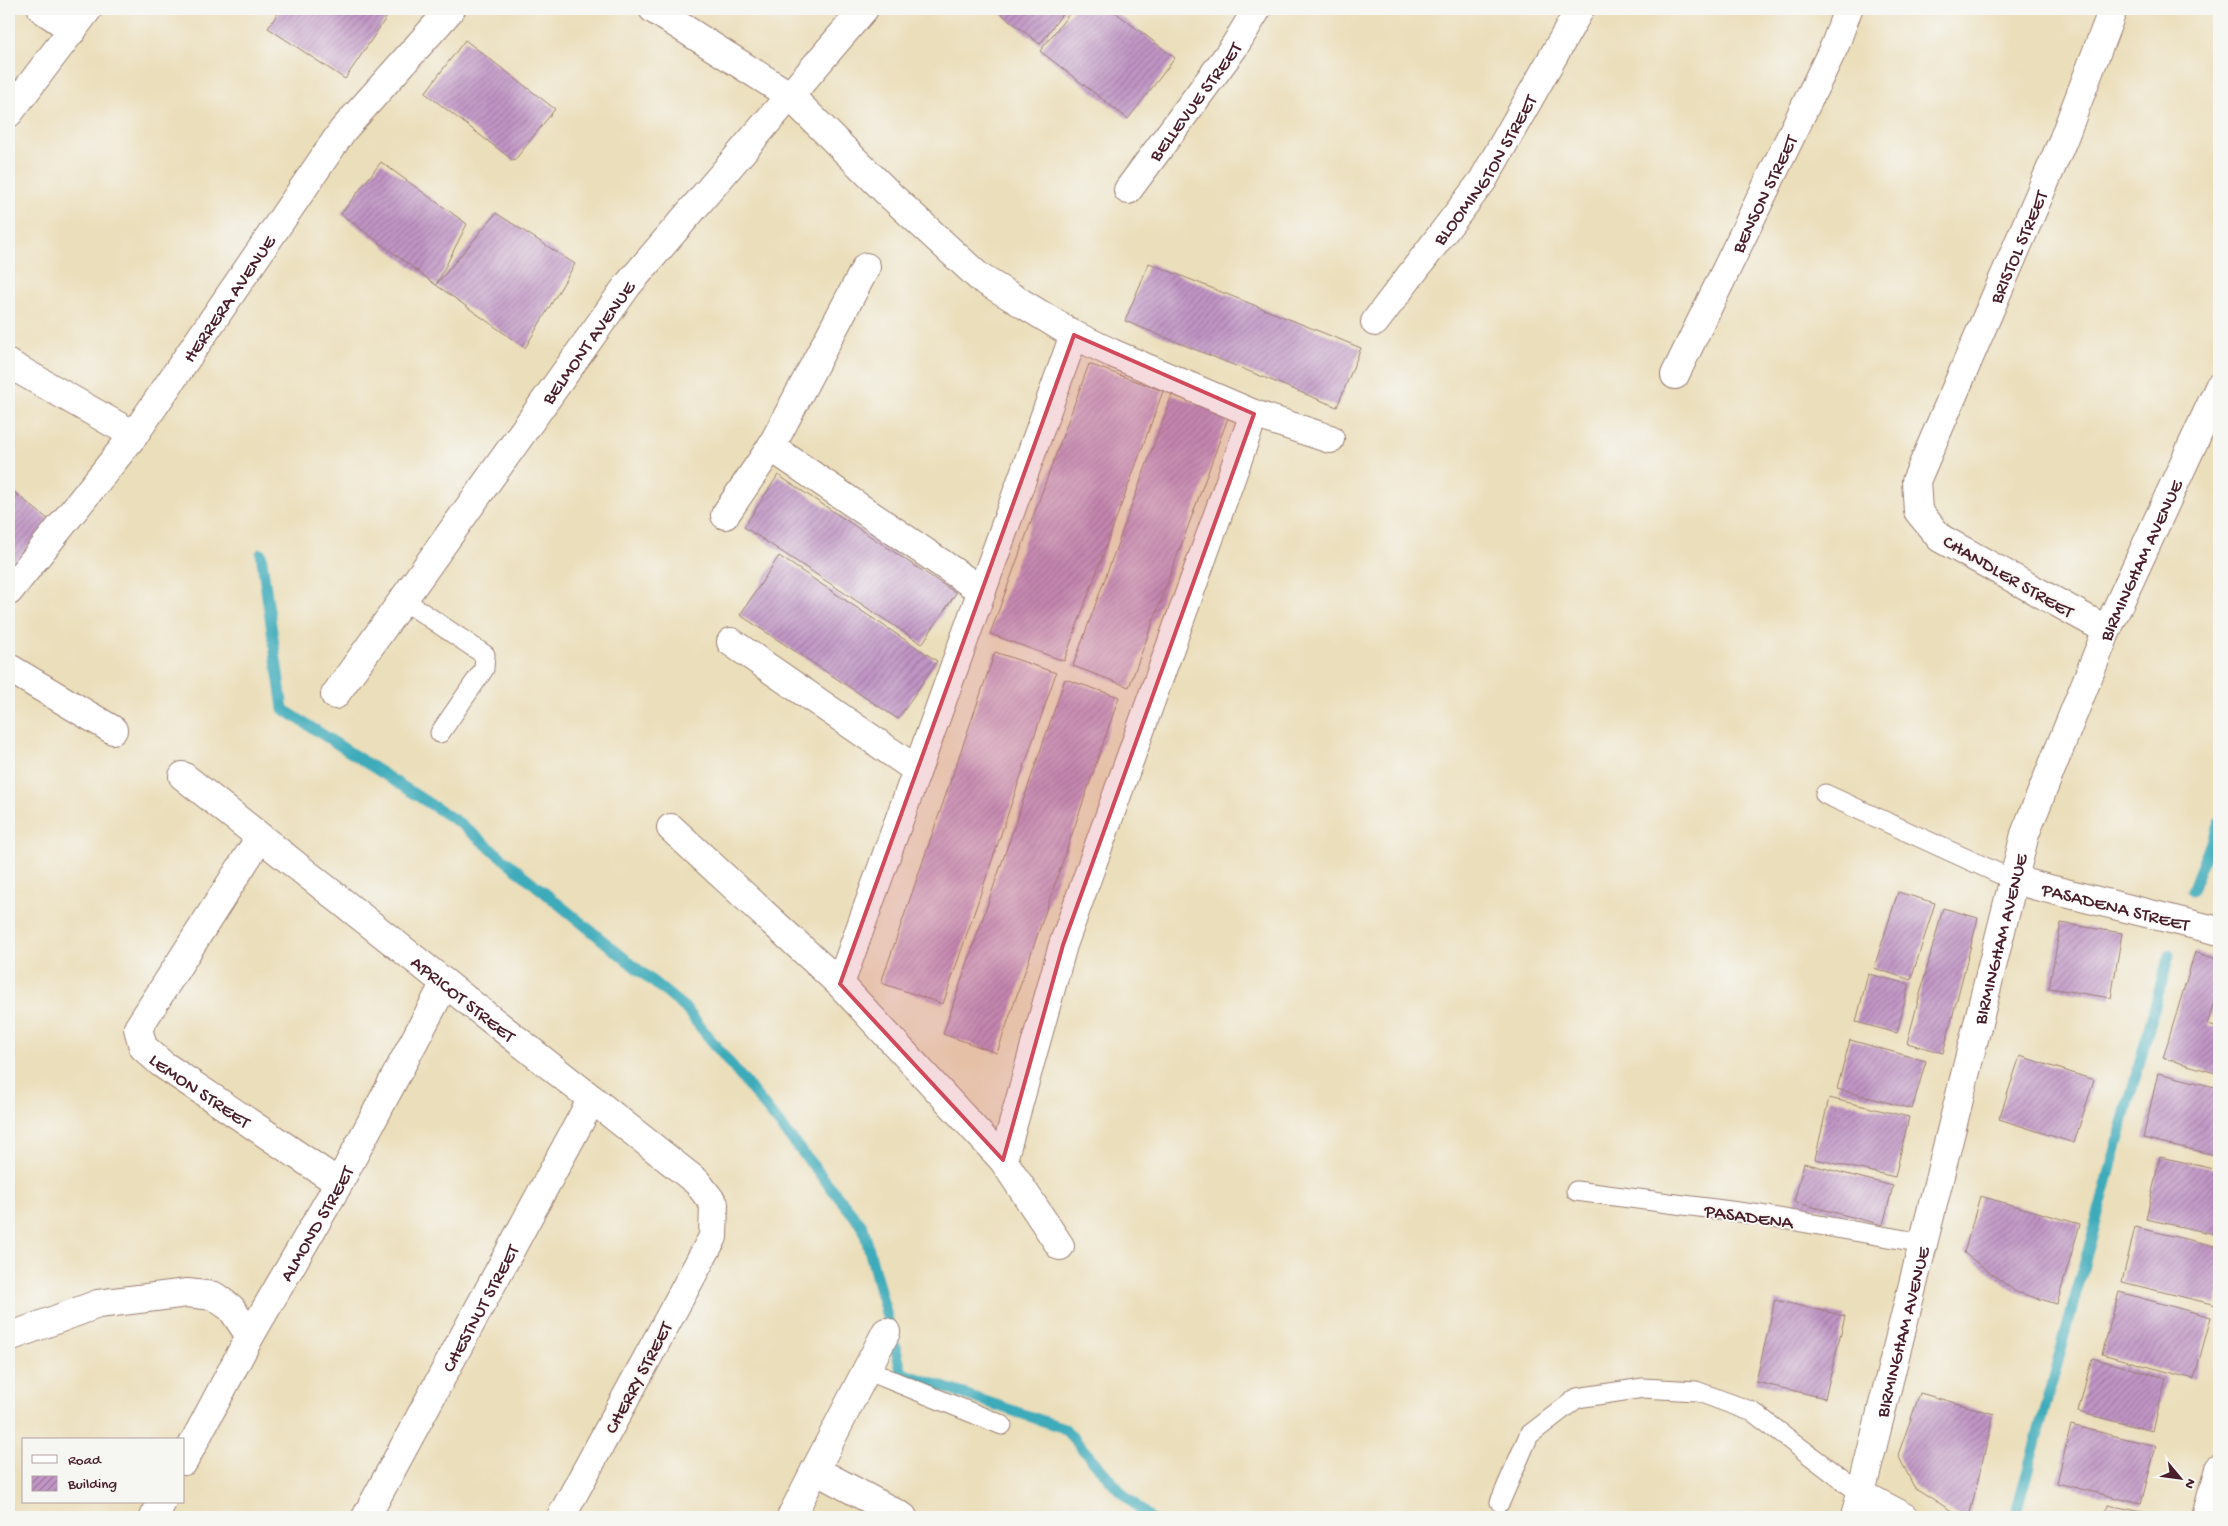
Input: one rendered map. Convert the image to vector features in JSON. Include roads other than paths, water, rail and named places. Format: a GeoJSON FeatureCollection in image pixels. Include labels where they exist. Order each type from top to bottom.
{"type":"FeatureCollection","features":[{"type":"Feature","properties":{"kind":"street"},"geometry":{"type":"LineString","coordinates":[[9,113],[81,19],[42,9]]}},
{"type":"Feature","properties":{"kind":"street","name":"HERRERA AVENUE"},"geometry":{"type":"LineString","coordinates":[[9,591],[134,435],[343,130],[451,9]]}},
{"type":"Feature","properties":{"kind":"street"},"geometry":{"type":"LineString","coordinates":[[653,9],[789,95],[891,196],[979,277],[1074,335],[1254,414],[1330,439]]}},
{"type":"Feature","properties":{"kind":"street","name":"BELMONT AVENUE"},"geometry":{"type":"LineString","coordinates":[[335,695],[627,286],[864,9]]}},
{"type":"Feature","properties":{"kind":"street","name":"BELLEVUE STREET"},"geometry":{"type":"LineString","coordinates":[[1128,190],[1234,47],[1257,9]]}},
{"type":"Feature","properties":{"kind":"street","name":"BLOOMINGTON STREET"},"geometry":{"type":"LineString","coordinates":[[1375,322],[1483,180],[1580,9]]}},
{"type":"Feature","properties":{"kind":"street","name":"BENSON STREET"},"geometry":{"type":"LineString","coordinates":[[1676,376],[1835,46],[1848,9]]}},
{"type":"Feature","properties":{"kind":"street","name":"BRISTOL STREET"},"geometry":{"type":"LineString","coordinates":[[1916,481],[2063,140],[2113,9]]}},
{"type":"Feature","properties":{"kind":"street"},"geometry":{"type":"LineString","coordinates":[[725,515],[771,447],[866,267]]}},
{"type":"Feature","properties":{"kind":"street"},"geometry":{"type":"LineString","coordinates":[[840,984],[1074,335]]}},
{"type":"Feature","properties":{"kind":"street"},"geometry":{"type":"LineString","coordinates":[[9,364],[134,435]]}},
{"type":"Feature","properties":{"kind":"street","name":"BIRMINGHAM AVENUE"},"geometry":{"type":"LineString","coordinates":[[1858,1506],[2025,834],[2107,630],[2219,386]]}},
{"type":"Feature","properties":{"kind":"street"},"geometry":{"type":"LineString","coordinates":[[1003,1160],[1063,945],[1254,414]]}},
{"type":"Feature","properties":{"kind":"street"},"geometry":{"type":"LineString","coordinates":[[771,447],[982,591]]}},
{"type":"Feature","properties":{"kind":"street","name":"CHANDLER STREET"},"geometry":{"type":"LineString","coordinates":[[1916,481],[1918,511],[1940,538],[2107,630]]}},
{"type":"Feature","properties":{"kind":"street"},"geometry":{"type":"LineString","coordinates":[[731,642],[917,770]]}},
{"type":"Feature","properties":{"kind":"street"},"geometry":{"type":"LineString","coordinates":[[9,668],[113,730]]}},
{"type":"Feature","properties":{"kind":"street","name":"APRICOT STREET"},"geometry":{"type":"LineString","coordinates":[[183,776],[259,838],[445,982],[697,1182],[714,1204],[713,1237]]}},
{"type":"Feature","properties":{"kind":"street"},"geometry":{"type":"LineString","coordinates":[[671,828],[840,984],[1003,1160],[1060,1246]]}},
{"type":"Feature","properties":{"kind":"street","name":"LEMON STREET"},"geometry":{"type":"LineString","coordinates":[[259,838],[138,1028],[143,1047],[162,1064],[339,1183]]}},
{"type":"Feature","properties":{"kind":"street","name":"PASADENA STREET"},"geometry":{"type":"LineString","coordinates":[[2013,880],[2219,931]]}},
{"type":"Feature","properties":{"kind":"street","name":"ALMOND STREET"},"geometry":{"type":"LineString","coordinates":[[185,1459],[250,1336],[339,1183],[445,982]]}},
{"type":"Feature","properties":{"kind":"street","name":"CHESTNUT STREET"},"geometry":{"type":"LineString","coordinates":[[366,1517],[592,1099]]}},
{"type":"Feature","properties":{"kind":"street","name":"CHERRY STREET"},"geometry":{"type":"LineString","coordinates":[[561,1517],[713,1237]]}},
{"type":"Feature","properties":{"kind":"street"},"geometry":{"type":"LineString","coordinates":[[9,1337],[98,1304],[187,1293],[214,1296],[231,1308],[250,1336]]}},
{"type":"Feature","properties":{"kind":"street"},"geometry":{"type":"LineString","coordinates":[[791,1517],[886,1332]]}},
{"type":"Feature","properties":{"kind":"street"},"geometry":{"type":"LineString","coordinates":[[2206,1517],[2219,1469]]}},
{"type":"Feature","properties":{"kind":"street"},"geometry":{"type":"LineString","coordinates":[[815,1470],[903,1517]]}},
{"type":"Feature","properties":{"kind":"street"},"geometry":{"type":"LineString","coordinates":[[154,1517],[161,1504]]}},
{"type":"Feature","properties":{"kind":"street"},"geometry":{"type":"LineString","coordinates":[[1858,1506],[1905,1517]]}},
{"type":"Feature","properties":{"kind":"lane"},"geometry":{"type":"LineString","coordinates":[[402,599],[485,656],[484,669],[440,733]]}},
{"type":"Feature","properties":{"kind":"lane"},"geometry":{"type":"LineString","coordinates":[[1825,794],[2013,880]]}},
{"type":"Feature","properties":{"kind":"lane","name":"PASADENA"},"geometry":{"type":"LineString","coordinates":[[1576,1191],[1761,1215],[1923,1242]]}},
{"type":"Feature","properties":{"kind":"lane"},"geometry":{"type":"LineString","coordinates":[[866,1370],[1002,1425]]}},
{"type":"Feature","properties":{"kind":"lane"},"geometry":{"type":"LineString","coordinates":[[1500,1502],[1529,1435],[1578,1398],[1643,1388],[1696,1391],[1753,1412],[1858,1506]]}},
{"type":"Feature","properties":{"kind":"waterway"},"geometry":{"type":"LineString","coordinates":[[261,554],[283,709],[461,824],[685,1008],[863,1227],[902,1373],[1064,1428],[1122,1493],[1149,1517]]}},
{"type":"Feature","properties":{"kind":"waterway"},"geometry":{"type":"LineString","coordinates":[[2192,890],[2219,822]]}},
{"type":"Feature","properties":{"kind":"waterway"},"geometry":{"type":"LineString","coordinates":[[2015,1517],[2169,955]]}}]}
